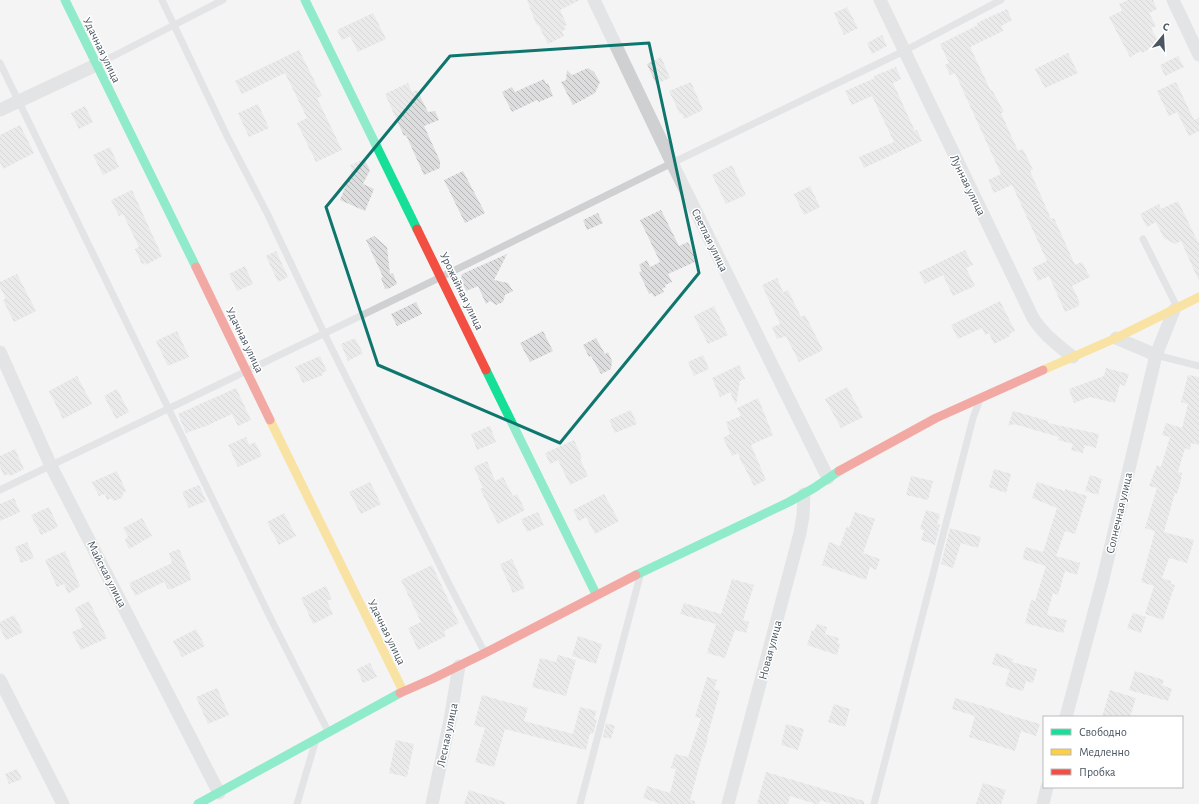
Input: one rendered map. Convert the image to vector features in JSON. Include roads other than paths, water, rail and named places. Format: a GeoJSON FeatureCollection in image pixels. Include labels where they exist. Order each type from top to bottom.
{"type":"FeatureCollection","features":[{"type":"Feature","properties":{"kind":"street","name":"Удачная улица"},"geometry":{"type":"LineString","coordinates":[[65,0],[403,691]]}},
{"type":"Feature","properties":{"kind":"street","name":"Урожайная улица"},"geometry":{"type":"LineString","coordinates":[[305,0],[596,594]]}},
{"type":"Feature","properties":{"kind":"street","name":"Светлая улица"},"geometry":{"type":"LineString","coordinates":[[594,0],[672,163],[828,478]]}},
{"type":"Feature","properties":{"kind":"street","name":"Лунная улица"},"geometry":{"type":"LineString","coordinates":[[880,0],[1033,318],[1039,327],[1073,357]]}},
{"type":"Feature","properties":{"kind":"street"},"geometry":{"type":"LineString","coordinates":[[1173,0],[1199,55]]}},
{"type":"Feature","properties":{"kind":"street"},"geometry":{"type":"LineString","coordinates":[[0,110],[96,65]]}},
{"type":"Feature","properties":{"kind":"street"},"geometry":{"type":"LineString","coordinates":[[198,804],[403,691],[459,666],[596,594],[804,494],[828,478],[936,418],[1116,338],[1199,297]]}},
{"type":"Feature","properties":{"kind":"street","name":"Солнечная улица"},"geometry":{"type":"LineString","coordinates":[[1066,716],[1103,579],[1156,355],[1176,309]]}},
{"type":"Feature","properties":{"kind":"street"},"geometry":{"type":"LineString","coordinates":[[1116,338],[1156,355]]}},
{"type":"Feature","properties":{"kind":"street","name":"Майская улица"},"geometry":{"type":"LineString","coordinates":[[0,352],[52,466],[219,793]]}},
{"type":"Feature","properties":{"kind":"street","name":"Новая улица"},"geometry":{"type":"LineString","coordinates":[[728,804],[800,533],[803,516],[804,494]]}},
{"type":"Feature","properties":{"kind":"street","name":"Лесная улица"},"geometry":{"type":"LineString","coordinates":[[432,804],[450,720],[459,666]]}},
{"type":"Feature","properties":{"kind":"street"},"geometry":{"type":"LineString","coordinates":[[0,680],[62,804]]}},
{"type":"Feature","properties":{"kind":"street"},"geometry":{"type":"LineString","coordinates":[[1043,804],[1047,788]]}},
{"type":"Feature","properties":{"kind":"lane"},"geometry":{"type":"LineString","coordinates":[[162,0],[227,136],[267,213],[324,333],[485,653]]}},
{"type":"Feature","properties":{"kind":"lane"},"geometry":{"type":"LineString","coordinates":[[96,65],[223,0]]}},
{"type":"Feature","properties":{"kind":"lane"},"geometry":{"type":"LineString","coordinates":[[0,490],[52,466],[246,370],[442,277],[672,163],[904,51],[1000,0]]}},
{"type":"Feature","properties":{"kind":"lane"},"geometry":{"type":"LineString","coordinates":[[0,63],[271,619],[329,733]]}},
{"type":"Feature","properties":{"kind":"lane"},"geometry":{"type":"LineString","coordinates":[[1144,239],[1176,309]]}},
{"type":"Feature","properties":{"kind":"lane"},"geometry":{"type":"LineString","coordinates":[[1156,355],[1199,366]]}},
{"type":"Feature","properties":{"kind":"lane"},"geometry":{"type":"LineString","coordinates":[[874,804],[967,442],[980,399]]}},
{"type":"Feature","properties":{"kind":"lane"},"geometry":{"type":"LineString","coordinates":[[580,804],[641,572]]}},
{"type":"Feature","properties":{"kind":"lane"},"geometry":{"type":"LineString","coordinates":[[297,804],[316,740]]}}]}
